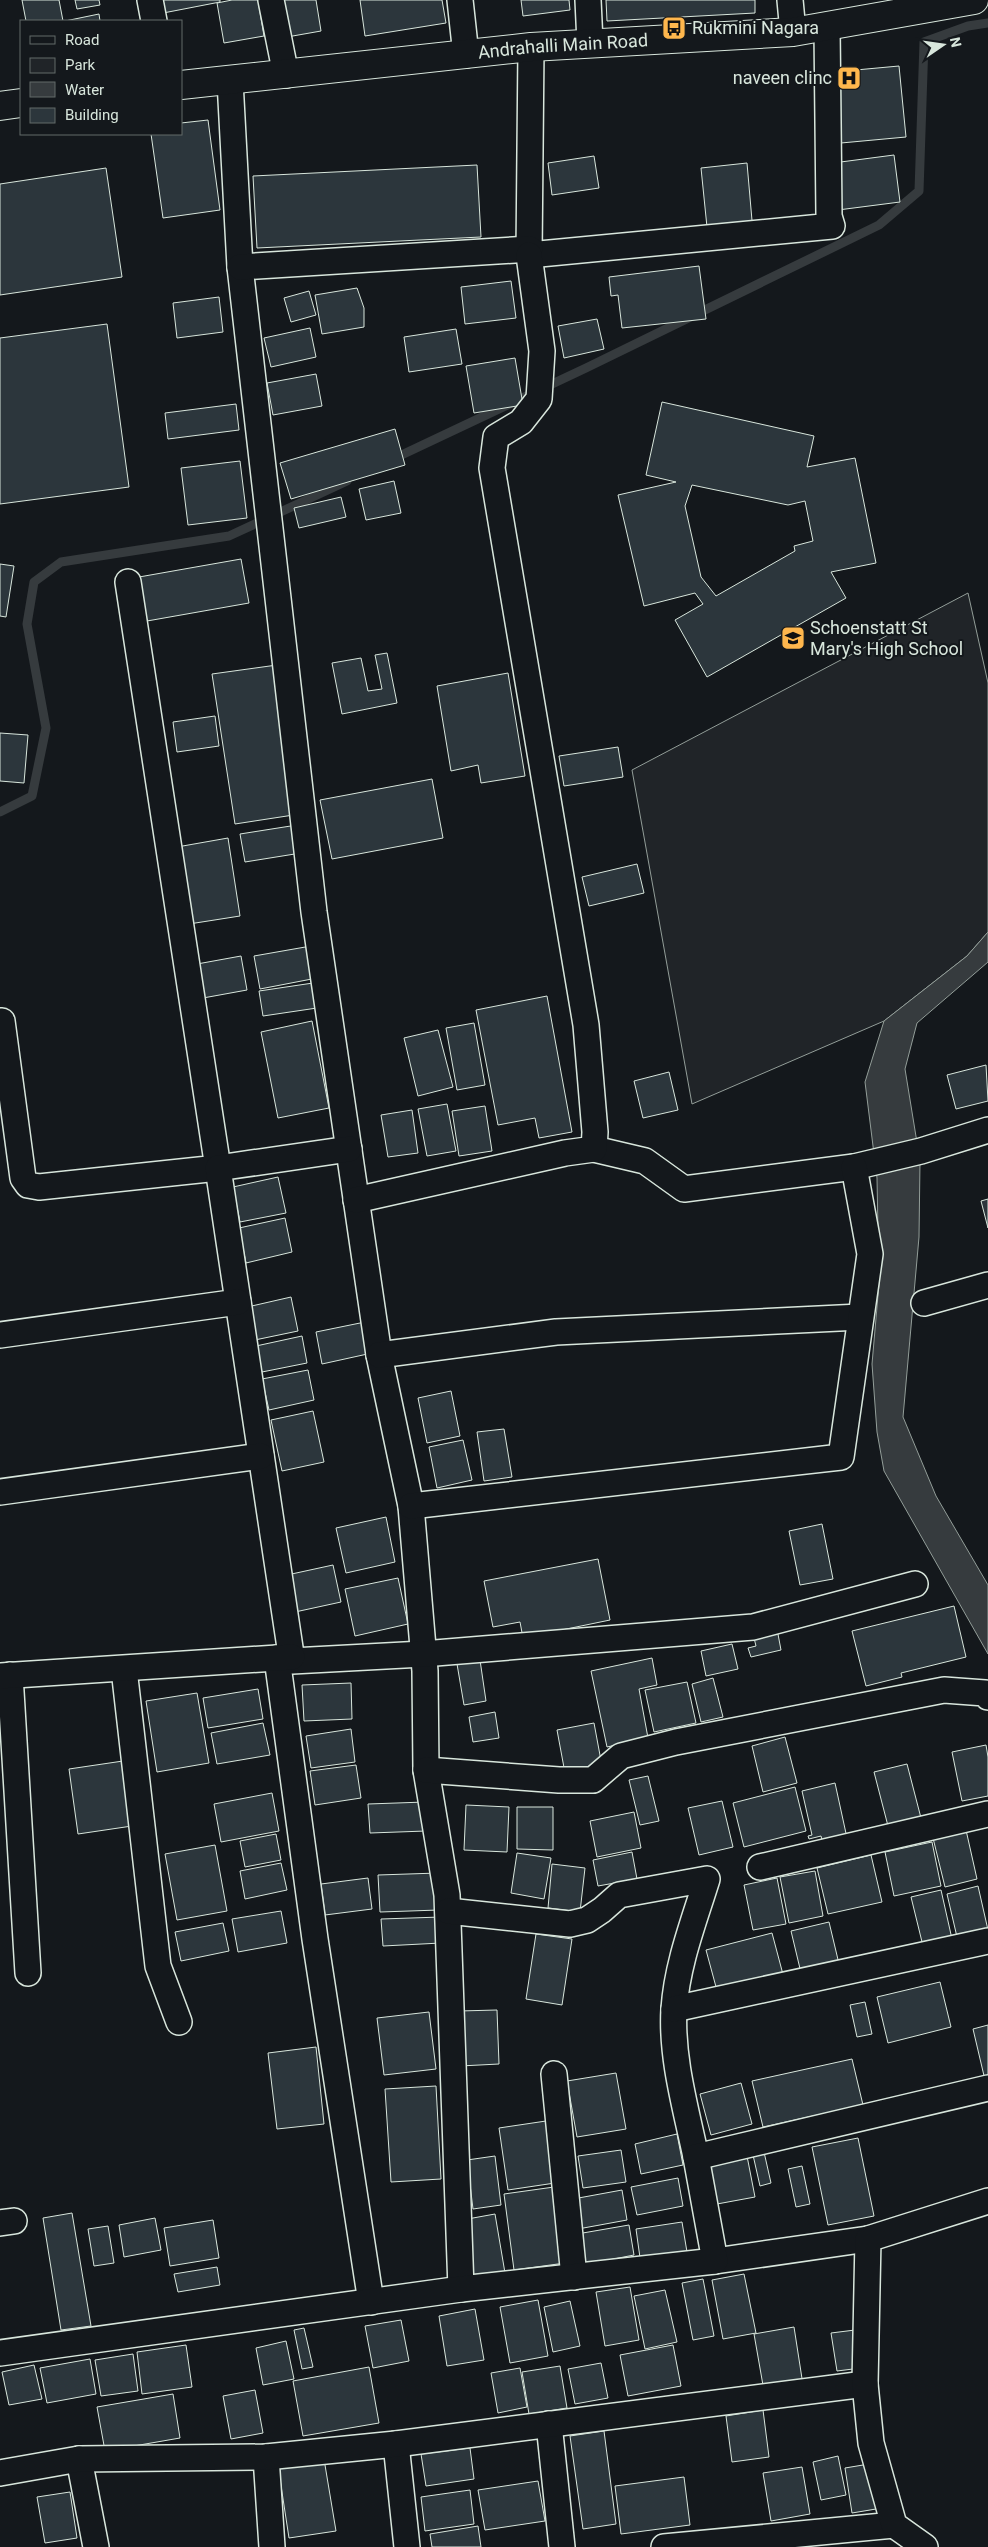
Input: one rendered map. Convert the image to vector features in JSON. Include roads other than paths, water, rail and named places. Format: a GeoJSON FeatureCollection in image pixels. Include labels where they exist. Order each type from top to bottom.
{"type":"FeatureCollection","features":[{"type":"Feature","properties":{"kind":"main road","name":"Andrahalli Main Road"},"geometry":{"type":"LineString","coordinates":[[182,85],[531,48],[793,32],[827,28],[923,5],[974,0]]}},
{"type":"Feature","properties":{"kind":"main road"},"geometry":{"type":"LineString","coordinates":[[0,106],[20,103]]}},
{"type":"Feature","properties":{"kind":"street"},"geometry":{"type":"LineString","coordinates":[[150,0],[154,20]]}},
{"type":"Feature","properties":{"kind":"street"},"geometry":{"type":"LineString","coordinates":[[271,0],[286,75]]}},
{"type":"Feature","properties":{"kind":"street"},"geometry":{"type":"LineString","coordinates":[[460,0],[466,56]]}},
{"type":"Feature","properties":{"kind":"street"},"geometry":{"type":"LineString","coordinates":[[588,0],[590,43]]}},
{"type":"Feature","properties":{"kind":"street"},"geometry":{"type":"LineString","coordinates":[[790,0],[793,32]]}},
{"type":"Feature","properties":{"kind":"street"},"geometry":{"type":"LineString","coordinates":[[240,267],[530,252],[832,226],[829,216],[827,28]]}},
{"type":"Feature","properties":{"kind":"street"},"geometry":{"type":"LineString","coordinates":[[531,48],[530,252],[542,351],[539,399],[521,422],[496,437],[492,468],[586,1025],[595,1132],[594,1149]]}},
{"type":"Feature","properties":{"kind":"street"},"geometry":{"type":"LineString","coordinates":[[230,81],[240,267],[314,912],[379,1355],[411,1506],[426,1671],[426,1770],[448,1911],[461,2290]]}},
{"type":"Feature","properties":{"kind":"street"},"geometry":{"type":"LineString","coordinates":[[128,582],[261,1456],[285,1657],[315,1939],[371,2302]]}},
{"type":"Feature","properties":{"kind":"street"},"geometry":{"type":"LineString","coordinates":[[2,1021],[23,1178],[28,1185],[39,1187],[218,1168],[349,1148]]}},
{"type":"Feature","properties":{"kind":"street"},"geometry":{"type":"LineString","coordinates":[[356,1200],[566,1153],[594,1149],[645,1161],[684,1189],[864,1165],[988,1130]]}},
{"type":"Feature","properties":{"kind":"street"},"geometry":{"type":"LineString","coordinates":[[411,1506],[841,1457],[870,1254],[864,1165]]}},
{"type":"Feature","properties":{"kind":"street"},"geometry":{"type":"LineString","coordinates":[[924,1303],[988,1285]]}},
{"type":"Feature","properties":{"kind":"street"},"geometry":{"type":"LineString","coordinates":[[0,1335],[238,1302]]}},
{"type":"Feature","properties":{"kind":"street"},"geometry":{"type":"LineString","coordinates":[[379,1355],[556,1332],[860,1318]]}},
{"type":"Feature","properties":{"kind":"street"},"geometry":{"type":"LineString","coordinates":[[0,1492],[261,1456]]}},
{"type":"Feature","properties":{"kind":"street"},"geometry":{"type":"LineString","coordinates":[[28,1973],[5,1676],[285,1657],[292,1661],[423,1654],[753,1627],[915,1584]]}},
{"type":"Feature","properties":{"kind":"street"},"geometry":{"type":"LineString","coordinates":[[124,1669],[158,1966],[179,2022]]}},
{"type":"Feature","properties":{"kind":"street"},"geometry":{"type":"LineString","coordinates":[[426,1770],[559,1780],[593,1780],[620,1756],[676,1742],[944,1690],[984,1693],[988,1697]]}},
{"type":"Feature","properties":{"kind":"street"},"geometry":{"type":"LineString","coordinates":[[760,1867],[988,1814]]}},
{"type":"Feature","properties":{"kind":"street"},"geometry":{"type":"LineString","coordinates":[[448,1911],[570,1924],[586,1920],[602,1910],[619,1895],[707,1879],[680,1969],[674,2010],[676,2056],[715,2261]]}},
{"type":"Feature","properties":{"kind":"street"},"geometry":{"type":"LineString","coordinates":[[674,2010],[988,1941]]}},
{"type":"Feature","properties":{"kind":"street"},"geometry":{"type":"LineString","coordinates":[[554,2074],[574,2277]]}},
{"type":"Feature","properties":{"kind":"street"},"geometry":{"type":"LineString","coordinates":[[696,2157],[988,2088]]}},
{"type":"Feature","properties":{"kind":"street"},"geometry":{"type":"LineString","coordinates":[[0,2352],[461,2290],[715,2261],[868,2239],[988,2202]]}},
{"type":"Feature","properties":{"kind":"street"},"geometry":{"type":"LineString","coordinates":[[868,2239],[865,2384],[871,2443],[894,2525],[925,2547]]}},
{"type":"Feature","properties":{"kind":"street"},"geometry":{"type":"LineString","coordinates":[[0,2473],[79,2459],[266,2457],[396,2444],[865,2384]]}},
{"type":"Feature","properties":{"kind":"street"},"geometry":{"type":"LineString","coordinates":[[548,2424],[562,2547]]}},
{"type":"Feature","properties":{"kind":"street"},"geometry":{"type":"LineString","coordinates":[[396,2444],[407,2547]]}},
{"type":"Feature","properties":{"kind":"street"},"geometry":{"type":"LineString","coordinates":[[266,2457],[272,2547]]}},
{"type":"Feature","properties":{"kind":"street"},"geometry":{"type":"LineString","coordinates":[[79,2459],[96,2547]]}},
{"type":"Feature","properties":{"kind":"street"},"geometry":{"type":"LineString","coordinates":[[664,2547],[894,2525]]}},
{"type":"Feature","properties":{"kind":"water"},"geometry":{"type":"Polygon","coordinates":[[[988,932],[988,962],[917,1023],[905,1069],[920,1161],[919,1237],[903,1417],[936,1496],[988,1585],[988,1654],[884,1471],[877,1432],[872,1364],[879,1284],[877,1178],[865,1082],[884,1021],[967,956],[988,932]]]}},
{"type":"Feature","properties":{"kind":"waterway"},"geometry":{"type":"LineString","coordinates":[[393,459],[586,368],[879,225],[919,191],[924,42],[968,26],[988,23]]}},
{"type":"Feature","properties":{"kind":"waterway"},"geometry":{"type":"LineString","coordinates":[[0,812],[32,796],[46,728],[27,624],[34,582],[61,562],[229,536],[347,481]]}},
{"type":"Feature","properties":{"kind":"place","name":"Rukmini Nagara"},"geometry":{"type":"Point","coordinates":[674,28]}},
{"type":"Feature","properties":{"kind":"place","name":"naveen clinc"},"geometry":{"type":"Point","coordinates":[849,78]}},
{"type":"Feature","properties":{"kind":"place","name":"Schoenstatt St Mary's High School"},"geometry":{"type":"Point","coordinates":[793,638]}}]}
